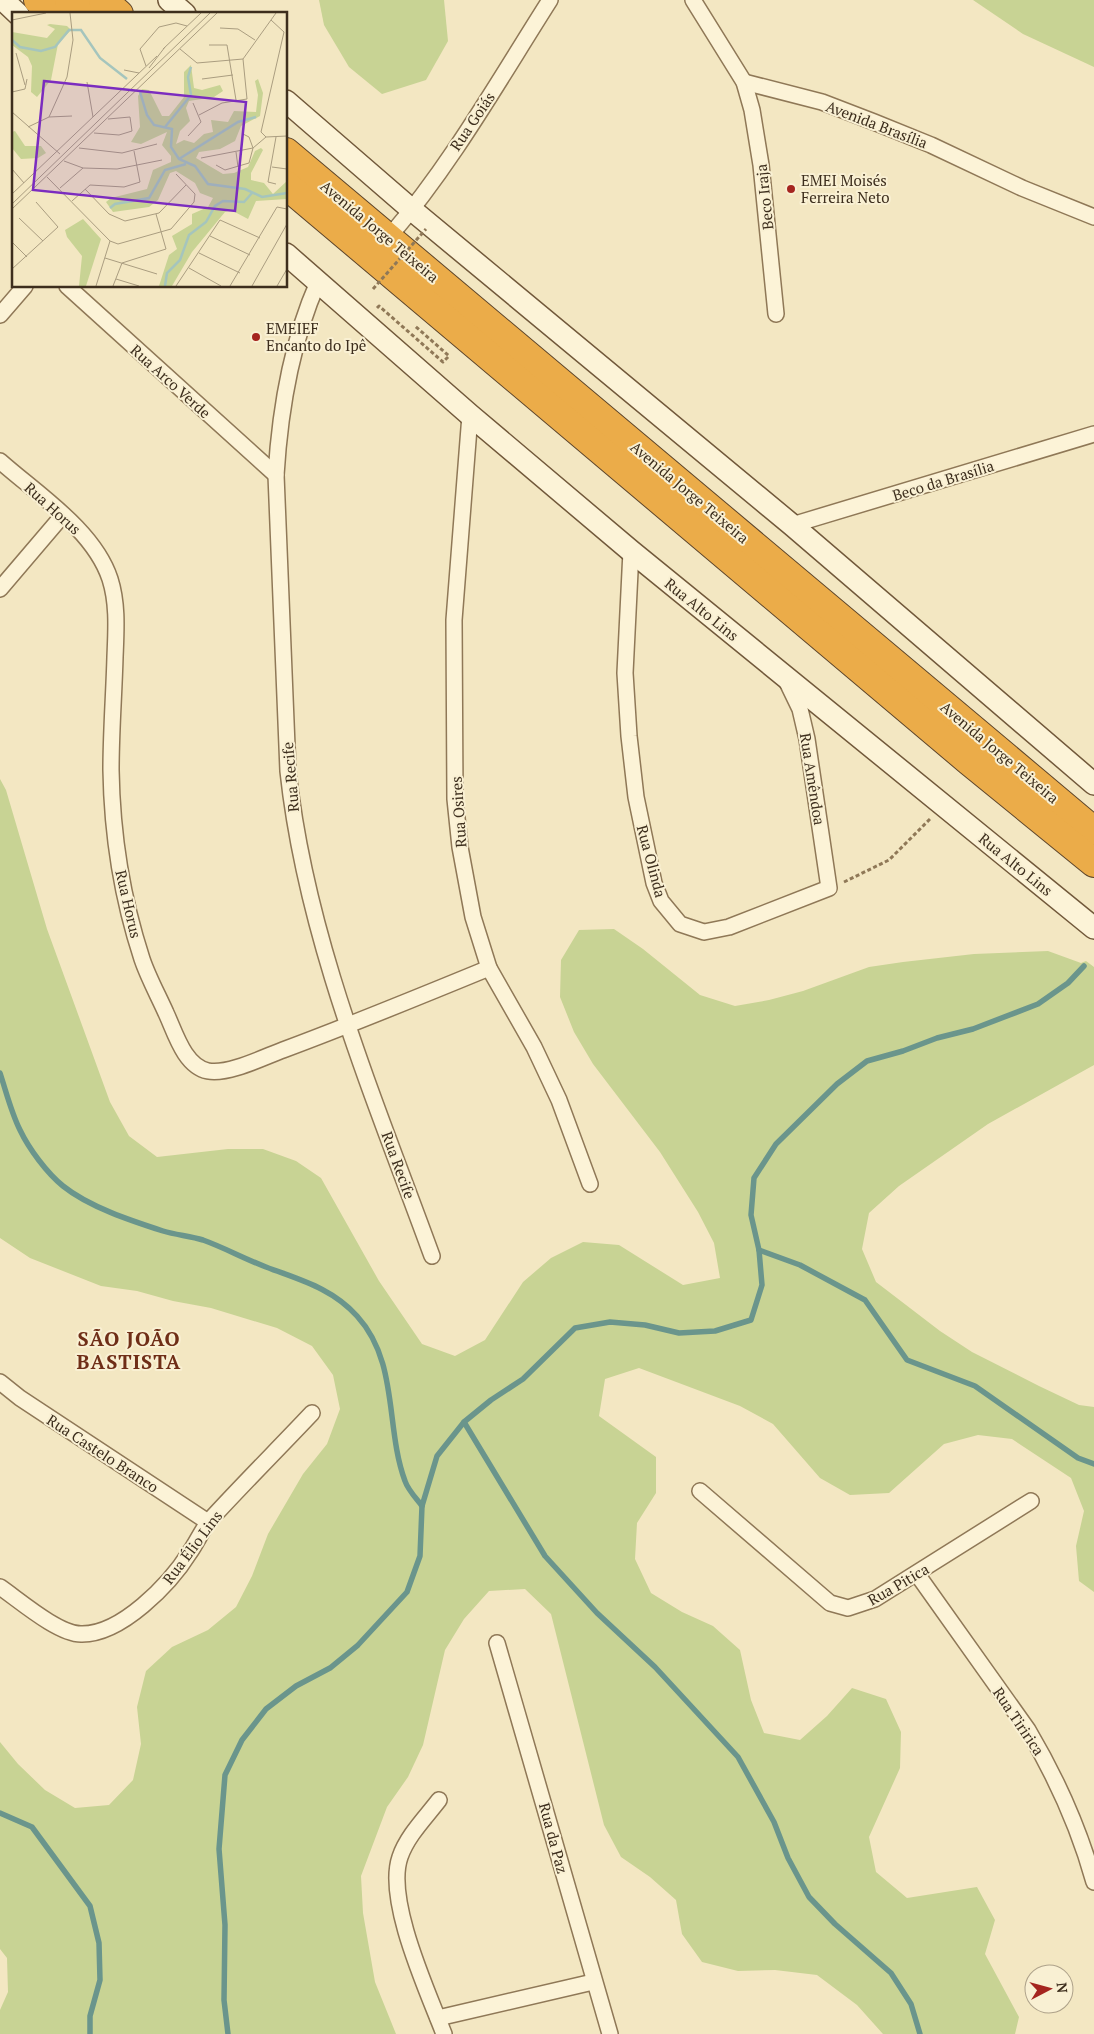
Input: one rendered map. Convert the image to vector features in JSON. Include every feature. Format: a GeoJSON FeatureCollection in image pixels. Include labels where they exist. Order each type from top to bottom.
{"type":"FeatureCollection","features":[{"type":"Feature","properties":{"kind":"highway"},"geometry":{"type":"LineString","coordinates":[[38,0],[53,12]]}},
{"type":"Feature","properties":{"kind":"highway"},"geometry":{"type":"LineString","coordinates":[[70,0],[84,12]]}},
{"type":"Feature","properties":{"kind":"highway"},"geometry":{"type":"LineString","coordinates":[[103,0],[117,12]]}},
{"type":"Feature","properties":{"kind":"highway","name":"Avenida Jorge Teixeira"},"geometry":{"type":"LineString","coordinates":[[288,154],[1094,831]]}},
{"type":"Feature","properties":{"kind":"highway","name":"Avenida Jorge Teixeira"},"geometry":{"type":"LineString","coordinates":[[288,187],[961,754],[1094,863]]}},
{"type":"Feature","properties":{"kind":"main road"},"geometry":{"type":"LineString","coordinates":[[3,0],[16,12]]}},
{"type":"Feature","properties":{"kind":"main road"},"geometry":{"type":"LineString","coordinates":[[169,0],[183,12]]}},
{"type":"Feature","properties":{"kind":"main road"},"geometry":{"type":"LineString","coordinates":[[288,103],[412,210],[792,525],[1094,784]]}},
{"type":"Feature","properties":{"kind":"main road"},"geometry":{"type":"LineString","coordinates":[[288,256],[318,282]]}},
{"type":"Feature","properties":{"kind":"main road","name":"Rua Alto Lins"},"geometry":{"type":"LineString","coordinates":[[318,282],[470,415],[631,551],[1094,928]]}},
{"type":"Feature","properties":{"kind":"street","name":"Rua Goiás"},"geometry":{"type":"LineString","coordinates":[[388,237],[412,210],[478,114],[550,0]]}},
{"type":"Feature","properties":{"kind":"street"},"geometry":{"type":"LineString","coordinates":[[693,0],[744,82]]}},
{"type":"Feature","properties":{"kind":"street","name":"Avenida Brasília"},"geometry":{"type":"LineString","coordinates":[[744,82],[822,102],[874,122],[931,145],[1022,188],[1094,217]]}},
{"type":"Feature","properties":{"kind":"street","name":"Beco Iraja"},"geometry":{"type":"LineString","coordinates":[[744,82],[752,110],[761,165],[776,314]]}},
{"type":"Feature","properties":{"kind":"street","name":"Rua Recife"},"geometry":{"type":"LineString","coordinates":[[318,282],[307,307],[292,357],[278,439],[276,475],[288,771],[293,815],[300,861],[315,920],[348,1026],[432,1256]]}},
{"type":"Feature","properties":{"kind":"street"},"geometry":{"type":"LineString","coordinates":[[0,315],[23,288]]}},
{"type":"Feature","properties":{"kind":"street","name":"Rua Arco Verde"},"geometry":{"type":"LineString","coordinates":[[69,288],[276,475]]}},
{"type":"Feature","properties":{"kind":"street","name":"Rua Osires"},"geometry":{"type":"LineString","coordinates":[[470,415],[454,620],[455,799],[463,871],[473,917],[490,968],[529,1038],[559,1100],[590,1184]]}},
{"type":"Feature","properties":{"kind":"street","name":"Beco da Brasília"},"geometry":{"type":"LineString","coordinates":[[792,525],[1094,434]]}},
{"type":"Feature","properties":{"kind":"street","name":"Rua Horus"},"geometry":{"type":"LineString","coordinates":[[0,462],[63,515],[97,551],[105,566],[115,599],[111,769],[117,851],[126,904],[143,961],[182,1048],[195,1064],[208,1071],[216,1071],[248,1063],[348,1026],[490,968]]}},
{"type":"Feature","properties":{"kind":"street"},"geometry":{"type":"LineString","coordinates":[[0,589],[63,515]]}},
{"type":"Feature","properties":{"kind":"street","name":"Rua Olinda"},"geometry":{"type":"LineString","coordinates":[[631,551],[625,673],[629,736],[636,797],[654,883],[661,900],[669,913],[680,924],[704,932],[729,928],[829,888]]}},
{"type":"Feature","properties":{"kind":"street","name":"Rua Amêndoa"},"geometry":{"type":"LineString","coordinates":[[783,675],[802,718],[829,888]]}},
{"type":"Feature","properties":{"kind":"street","name":"Rua Castelo Branco"},"geometry":{"type":"LineString","coordinates":[[0,1382],[20,1398],[208,1522]]}},
{"type":"Feature","properties":{"kind":"street","name":"Rua Élio Lins"},"geometry":{"type":"LineString","coordinates":[[0,1587],[63,1629],[81,1634],[104,1629],[132,1615],[152,1598],[190,1554],[208,1522],[312,1413]]}},
{"type":"Feature","properties":{"kind":"street","name":"Rua Pitica"},"geometry":{"type":"LineString","coordinates":[[700,1490],[830,1604],[838,1607],[858,1606],[875,1599],[1031,1501]]}},
{"type":"Feature","properties":{"kind":"street","name":"Rua Tiririca"},"geometry":{"type":"LineString","coordinates":[[917,1574],[1028,1730],[1044,1757],[1077,1828],[1094,1882]]}},
{"type":"Feature","properties":{"kind":"street","name":"Rua da Paz"},"geometry":{"type":"LineString","coordinates":[[497,1643],[547,1810],[593,1982],[610,2034]]}},
{"type":"Feature","properties":{"kind":"street"},"geometry":{"type":"LineString","coordinates":[[439,1800],[411,1837],[400,1856],[396,1876],[397,1894],[414,1956],[444,2034]]}},
{"type":"Feature","properties":{"kind":"street"},"geometry":{"type":"LineString","coordinates":[[438,2018],[593,1982]]}},
{"type":"Feature","properties":{"kind":"path"},"geometry":{"type":"LineString","coordinates":[[380,296],[374,290],[426,229]]}},
{"type":"Feature","properties":{"kind":"path"},"geometry":{"type":"LineString","coordinates":[[364,323],[379,306],[443,362],[449,356],[408,320]]}},
{"type":"Feature","properties":{"kind":"path"},"geometry":{"type":"LineString","coordinates":[[829,888],[889,860],[901,850],[923,825],[946,807]]}},
{"type":"Feature","properties":{"kind":"green space"},"geometry":{"type":"Polygon","coordinates":[[[319,0],[444,0],[448,41],[426,80],[382,94],[349,67],[324,25],[319,0]]]}},
{"type":"Feature","properties":{"kind":"green space"},"geometry":{"type":"Polygon","coordinates":[[[973,0],[1094,0],[1094,67],[1023,34],[973,0]]]}},
{"type":"Feature","properties":{"kind":"green space"},"geometry":{"type":"Polygon","coordinates":[[[0,779],[6,790],[47,929],[110,1102],[129,1136],[157,1157],[228,1149],[263,1149],[296,1161],[321,1178],[379,1281],[422,1344],[455,1356],[485,1340],[523,1282],[551,1258],[583,1242],[619,1245],[683,1285],[720,1278],[714,1243],[698,1212],[660,1152],[593,1064],[574,1032],[560,997],[561,960],[579,930],[614,929],[643,949],[700,995],[735,1006],[803,991],[869,967],[974,954],[1048,951],[1081,963],[1086,961],[1094,967],[1094,1065],[988,1124],[899,1186],[869,1213],[862,1249],[876,1282],[940,1331],[972,1352],[1039,1386],[1079,1405],[1094,1407],[1094,1592],[1079,1581],[1076,1546],[1084,1511],[1071,1478],[1012,1439],[978,1435],[944,1444],[889,1493],[850,1495],[820,1478],[773,1424],[740,1406],[639,1368],[605,1379],[599,1416],[656,1457],[656,1493],[637,1523],[635,1559],[651,1593],[682,1612],[713,1626],[740,1650],[751,1700],[764,1733],[800,1740],[827,1716],[852,1688],[886,1699],[901,1732],[900,1768],[869,1837],[876,1872],[907,1898],[977,1887],[995,1920],[985,1954],[1019,2017],[1015,2034],[883,2034],[857,2005],[817,1975],[775,1970],[738,1971],[702,1962],[682,1934],[676,1900],[650,1877],[621,1857],[604,1825],[551,1614],[525,1589],[489,1591],[464,1619],[445,1650],[423,1745],[408,1777],[387,1807],[361,1876],[363,1913],[375,1982],[396,2034],[0,2034],[0,2010],[8,1992],[7,1958],[0,1949],[0,1742],[18,1764],[45,1790],[75,1808],[109,1805],[133,1780],[141,1744],[137,1707],[146,1671],[172,1647],[208,1630],[236,1607],[252,1576],[268,1534],[303,1474],[327,1444],[340,1409],[333,1375],[312,1346],[277,1328],[211,1308],[173,1301],[137,1291],[101,1286],[30,1258],[0,1238],[0,779]]]}},
{"type":"Feature","properties":{"kind":"waterway"},"geometry":{"type":"LineString","coordinates":[[228,2034],[224,2000],[225,1925],[219,1849],[225,1775],[242,1740],[266,1709],[296,1686],[330,1668],[358,1645],[407,1592],[420,1556],[422,1506],[437,1456],[464,1422],[491,1400],[523,1379],[575,1328],[610,1322],[645,1325],[679,1333],[715,1331],[751,1320],[762,1285],[759,1250],[751,1215],[754,1178],[776,1144],[837,1084],[867,1061],[903,1051],[937,1038],[973,1029],[1038,1004],[1068,983],[1084,966]]}},
{"type":"Feature","properties":{"kind":"waterway"},"geometry":{"type":"LineString","coordinates":[[0,1073],[14,1116],[28,1145],[51,1174],[73,1194],[125,1218],[163,1231],[203,1240],[315,1286],[337,1298],[357,1316],[370,1334],[379,1354],[389,1395],[399,1460],[406,1484],[422,1506]]}},
{"type":"Feature","properties":{"kind":"waterway"},"geometry":{"type":"LineString","coordinates":[[759,1250],[800,1265],[865,1300],[907,1360],[975,1386],[1078,1458],[1094,1464]]}},
{"type":"Feature","properties":{"kind":"waterway"},"geometry":{"type":"LineString","coordinates":[[464,1422],[545,1556],[597,1613],[655,1667],[738,1757],[774,1822],[788,1858],[809,1897],[835,1924],[891,1973],[911,2004],[920,2034]]}},
{"type":"Feature","properties":{"kind":"waterway"},"geometry":{"type":"LineString","coordinates":[[0,1813],[32,1827],[90,1906],[99,1943],[100,1980],[90,2016],[90,2034]]}},
{"type":"Feature","properties":{"kind":"place","name":"EMEI Moisés Ferreira Neto"},"geometry":{"type":"Point","coordinates":[791,189]}},
{"type":"Feature","properties":{"kind":"place","name":"EMEIEF Encanto do Ipê"},"geometry":{"type":"Point","coordinates":[256,337]}},
{"type":"Feature","properties":{"kind":"district","name":"SÃO JOÃO BASTISTA"},"geometry":{"type":"Point","coordinates":[129,1350]}}]}
